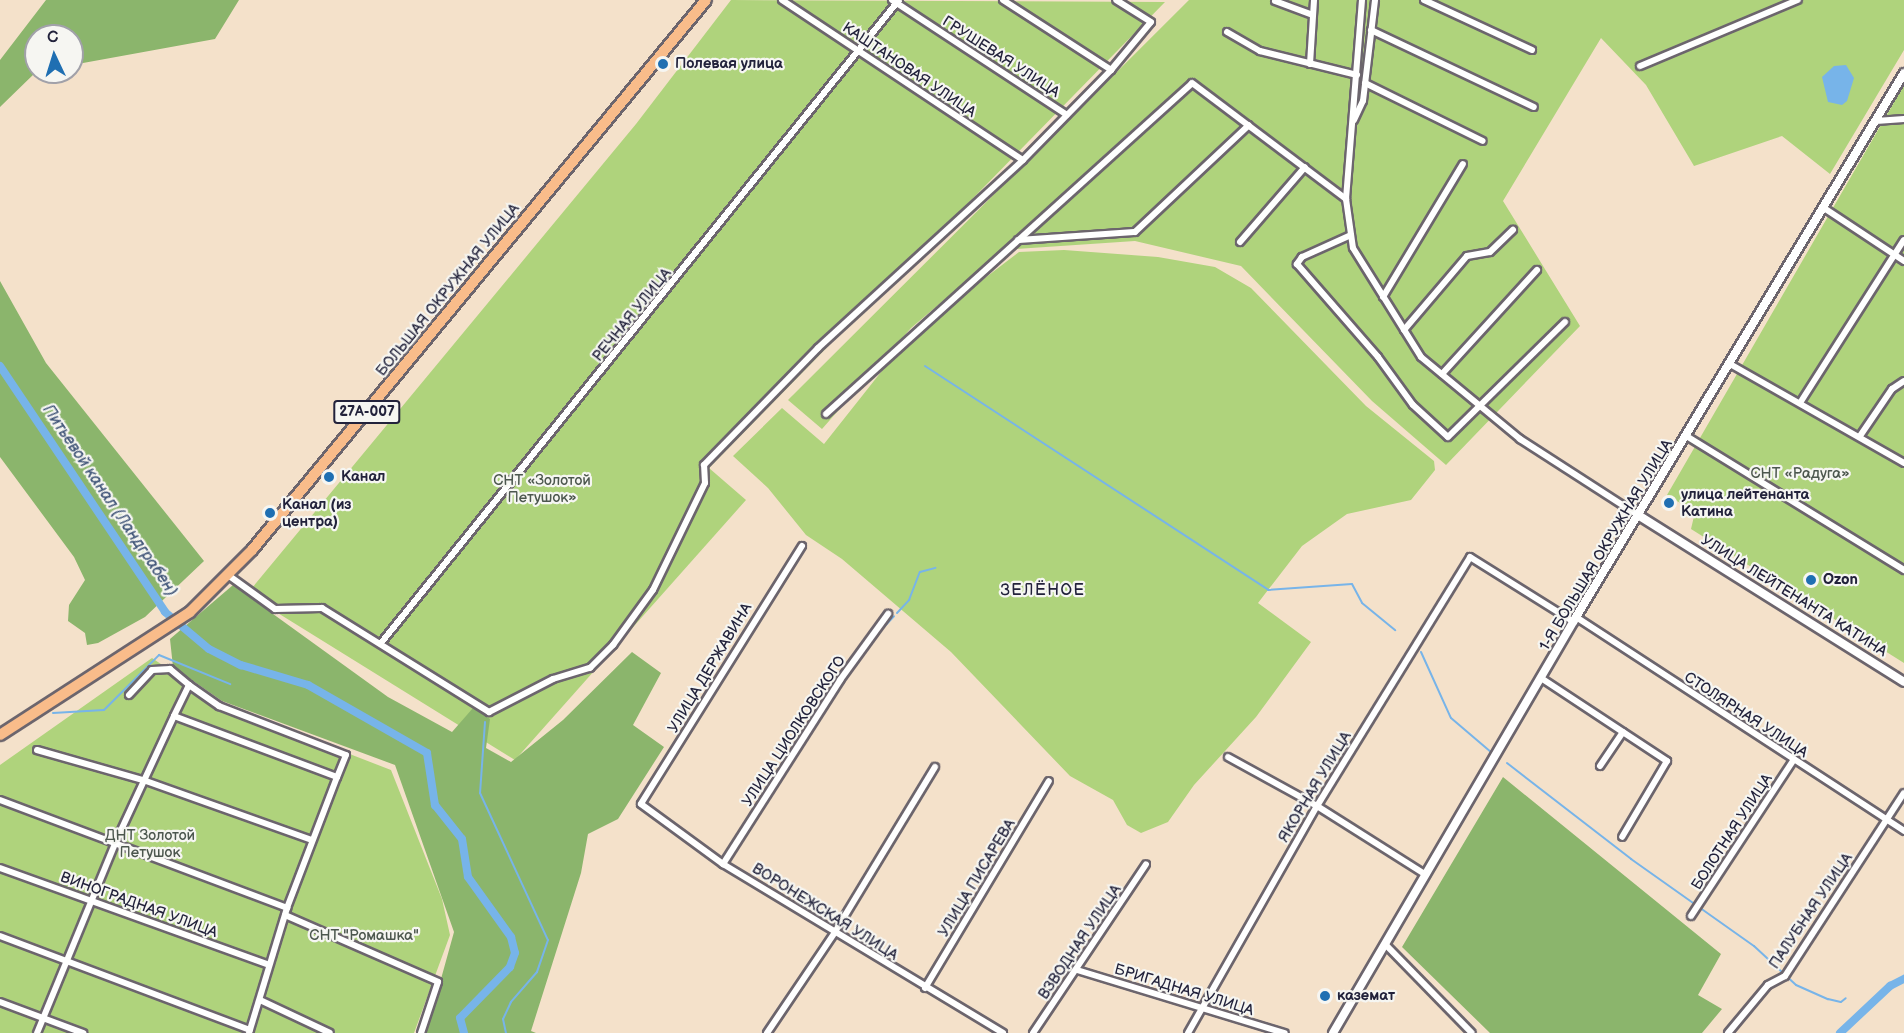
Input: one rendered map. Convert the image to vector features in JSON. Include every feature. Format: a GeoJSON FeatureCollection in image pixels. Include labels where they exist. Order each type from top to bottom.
{"type":"FeatureCollection","features":[{"type":"Feature","properties":{"kind":"highway","name":"БОЛЬШАЯ ОКРУЖНАЯ УЛИЦА"},"geometry":{"type":"LineString","coordinates":[[0,735],[159,634],[190,612],[228,575],[306,487],[706,0]]}},
{"type":"Feature","properties":{"kind":"street","name":"КАШТАНОВАЯ УЛИЦА"},"geometry":{"type":"LineString","coordinates":[[782,0],[1023,160]]}},
{"type":"Feature","properties":{"kind":"street"},"geometry":{"type":"LineString","coordinates":[[1003,0],[1111,70]]}},
{"type":"Feature","properties":{"kind":"street"},"geometry":{"type":"LineString","coordinates":[[228,575],[275,609],[322,608],[489,712],[553,680],[590,668],[613,645],[653,590],[705,483],[704,465],[818,348],[1023,160],[1111,70],[1151,22],[1116,0]]}},
{"type":"Feature","properties":{"kind":"street"},"geometry":{"type":"LineString","coordinates":[[1310,63],[1314,0]]}},
{"type":"Feature","properties":{"kind":"street","name":"УЛИЦА ЛЕЙТЕНАНТА КАТИНА"},"geometry":{"type":"LineString","coordinates":[[1362,0],[1347,200],[1353,248],[1421,357],[1520,439],[1904,682]]}},
{"type":"Feature","properties":{"kind":"street"},"geometry":{"type":"LineString","coordinates":[[1352,126],[1363,102],[1375,0]]}},
{"type":"Feature","properties":{"kind":"street"},"geometry":{"type":"LineString","coordinates":[[1424,0],[1532,50]]}},
{"type":"Feature","properties":{"kind":"street"},"geometry":{"type":"LineString","coordinates":[[1640,66],[1798,0]]}},
{"type":"Feature","properties":{"kind":"street","name":"РЕЧНАЯ УЛИЦА"},"geometry":{"type":"LineString","coordinates":[[381,643],[896,1]]}},
{"type":"Feature","properties":{"kind":"street","name":"ГРУШЕВАЯ УЛИЦА"},"geometry":{"type":"LineString","coordinates":[[896,1],[1067,115]]}},
{"type":"Feature","properties":{"kind":"street"},"geometry":{"type":"LineString","coordinates":[[1275,1],[1313,15]]}},
{"type":"Feature","properties":{"kind":"street"},"geometry":{"type":"LineString","coordinates":[[1371,30],[1534,107]]}},
{"type":"Feature","properties":{"kind":"street"},"geometry":{"type":"LineString","coordinates":[[1227,32],[1260,51],[1357,75]]}},
{"type":"Feature","properties":{"kind":"street","name":"1-Я БОЛЬШАЯ ОКРУЖНАЯ УЛИЦА"},"geometry":{"type":"LineString","coordinates":[[1333,1033],[1575,620],[1688,437],[1904,73]]}},
{"type":"Feature","properties":{"kind":"street"},"geometry":{"type":"LineString","coordinates":[[826,414],[1192,83],[1347,200]]}},
{"type":"Feature","properties":{"kind":"street"},"geometry":{"type":"LineString","coordinates":[[1365,83],[1483,141]]}},
{"type":"Feature","properties":{"kind":"street"},"geometry":{"type":"LineString","coordinates":[[1876,121],[1904,119]]}},
{"type":"Feature","properties":{"kind":"street"},"geometry":{"type":"LineString","coordinates":[[1017,240],[1135,232],[1249,125]]}},
{"type":"Feature","properties":{"kind":"street"},"geometry":{"type":"LineString","coordinates":[[1383,297],[1463,164]]}},
{"type":"Feature","properties":{"kind":"street"},"geometry":{"type":"LineString","coordinates":[[1240,242],[1305,167]]}},
{"type":"Feature","properties":{"kind":"street"},"geometry":{"type":"LineString","coordinates":[[1824,208],[1904,261]]}},
{"type":"Feature","properties":{"kind":"street"},"geometry":{"type":"LineString","coordinates":[[1404,330],[1467,256],[1490,252],[1513,230]]}},
{"type":"Feature","properties":{"kind":"street"},"geometry":{"type":"LineString","coordinates":[[1351,235],[1302,257],[1297,264],[1378,357],[1413,405],[1448,437],[1565,322]]}},
{"type":"Feature","properties":{"kind":"street"},"geometry":{"type":"LineString","coordinates":[[1800,403],[1904,240]]}},
{"type":"Feature","properties":{"kind":"street"},"geometry":{"type":"LineString","coordinates":[[1442,374],[1537,270]]}},
{"type":"Feature","properties":{"kind":"street"},"geometry":{"type":"LineString","coordinates":[[1730,364],[1904,463]]}},
{"type":"Feature","properties":{"kind":"street"},"geometry":{"type":"LineString","coordinates":[[1860,436],[1892,389],[1904,381]]}},
{"type":"Feature","properties":{"kind":"street"},"geometry":{"type":"LineString","coordinates":[[1688,437],[1904,570]]}},
{"type":"Feature","properties":{"kind":"street","name":"УЛИЦА ДЕРЖАВИНА"},"geometry":{"type":"LineString","coordinates":[[641,804],[802,546]]}},
{"type":"Feature","properties":{"kind":"street","name":"СТОЛЯРНАЯ УЛИЦА"},"geometry":{"type":"LineString","coordinates":[[1470,557],[1575,620],[1904,831]]}},
{"type":"Feature","properties":{"kind":"street","name":"ЯКОРНАЯ УЛИЦА"},"geometry":{"type":"LineString","coordinates":[[1188,1033],[1317,806],[1470,557]]}},
{"type":"Feature","properties":{"kind":"street","name":"УЛИЦА ЦИОЛКОВСКОГО"},"geometry":{"type":"LineString","coordinates":[[723,864],[840,680],[888,615]]}},
{"type":"Feature","properties":{"kind":"street"},"geometry":{"type":"LineString","coordinates":[[0,936],[69,960],[250,1032],[287,908],[346,755],[219,706],[170,669],[162,667],[152,670],[129,695]]}},
{"type":"Feature","properties":{"kind":"street"},"geometry":{"type":"LineString","coordinates":[[1541,678],[1667,761],[1622,837]]}},
{"type":"Feature","properties":{"kind":"street"},"geometry":{"type":"LineString","coordinates":[[38,1033],[95,900],[116,841],[189,685]]}},
{"type":"Feature","properties":{"kind":"street"},"geometry":{"type":"LineString","coordinates":[[174,716],[337,777]]}},
{"type":"Feature","properties":{"kind":"street"},"geometry":{"type":"LineString","coordinates":[[1600,766],[1623,732]]}},
{"type":"Feature","properties":{"kind":"street"},"geometry":{"type":"LineString","coordinates":[[37,750],[146,781],[312,840]]}},
{"type":"Feature","properties":{"kind":"street"},"geometry":{"type":"LineString","coordinates":[[1228,756],[1317,806],[1426,875]]}},
{"type":"Feature","properties":{"kind":"street","name":"БОЛОТНАЯ УЛИЦА"},"geometry":{"type":"LineString","coordinates":[[1691,916],[1793,761]]}},
{"type":"Feature","properties":{"kind":"street"},"geometry":{"type":"LineString","coordinates":[[767,1033],[835,932],[934,767]]}},
{"type":"Feature","properties":{"kind":"street","name":"УЛИЦА ПИСАРЕВА"},"geometry":{"type":"LineString","coordinates":[[925,988],[1049,781]]}},
{"type":"Feature","properties":{"kind":"street","name":"ПАЛУБНАЯ УЛИЦА"},"geometry":{"type":"LineString","coordinates":[[1728,1033],[1768,985],[1785,976],[1904,793]]}},
{"type":"Feature","properties":{"kind":"street"},"geometry":{"type":"LineString","coordinates":[[0,800],[116,841],[287,908]]}},
{"type":"Feature","properties":{"kind":"street","name":"ВОРОНЕЖСКАЯ УЛИЦА"},"geometry":{"type":"LineString","coordinates":[[641,804],[723,864],[1003,1033]]}},
{"type":"Feature","properties":{"kind":"street","name":"ВЗВОДНАЯ УЛИЦА"},"geometry":{"type":"LineString","coordinates":[[1033,1033],[1146,864]]}},
{"type":"Feature","properties":{"kind":"street","name":"ВИНОГРАДНАЯ УЛИЦА"},"geometry":{"type":"LineString","coordinates":[[0,868],[95,900],[269,965]]}},
{"type":"Feature","properties":{"kind":"street"},"geometry":{"type":"LineString","coordinates":[[285,915],[438,981],[421,1033]]}},
{"type":"Feature","properties":{"kind":"street"},"geometry":{"type":"LineString","coordinates":[[1385,944],[1473,1033]]}},
{"type":"Feature","properties":{"kind":"street","name":"БРИГАДНАЯ УЛИЦА"},"geometry":{"type":"LineString","coordinates":[[1077,969],[1285,1033]]}},
{"type":"Feature","properties":{"kind":"street"},"geometry":{"type":"LineString","coordinates":[[260,1000],[330,1033]]}},
{"type":"Feature","properties":{"kind":"street"},"geometry":{"type":"LineString","coordinates":[[0,1002],[83,1033]]}},
{"type":"Feature","properties":{"kind":"green space"},"geometry":{"type":"Polygon","coordinates":[[[46,0],[239,0],[215,39],[84,63],[84,24],[28,24],[46,0]]]}},
{"type":"Feature","properties":{"kind":"green space","name":"СНТ «Золотой Петушок»"},"geometry":{"type":"Polygon","coordinates":[[[731,0],[1165,2],[709,468],[746,500],[515,760],[247,594],[636,124],[731,0]]]}},
{"type":"Feature","properties":{"kind":"green space"},"geometry":{"type":"Polygon","coordinates":[[[1189,0],[1904,0],[1904,50],[1830,174],[1782,136],[1694,166],[1646,85],[1601,38],[1503,201],[1580,326],[1446,465],[1372,401],[1241,266],[1135,241],[1003,250],[911,328],[822,429],[788,400],[1189,0]]]}},
{"type":"Feature","properties":{"kind":"green space"},"geometry":{"type":"Polygon","coordinates":[[[24,29],[24,84],[0,107],[0,60],[24,29]]]}},
{"type":"Feature","properties":{"kind":"green space","name":"СНТ «Радуга»"},"geometry":{"type":"Polygon","coordinates":[[[1904,85],[1904,663],[1691,529],[1695,512],[1667,495],[1904,85]]]}},
{"type":"Feature","properties":{"kind":"green space"},"geometry":{"type":"Polygon","coordinates":[[[1064,250],[1158,257],[1215,267],[1251,288],[1366,406],[1434,461],[1435,470],[1411,500],[1347,514],[1302,546],[1258,603],[1311,642],[1256,717],[1194,785],[1168,822],[1141,833],[1127,825],[1113,800],[1070,776],[951,652],[842,559],[806,535],[768,488],[733,456],[782,408],[824,444],[885,367],[955,301],[1019,252],[1064,250]]]}},
{"type":"Feature","properties":{"kind":"green space"},"geometry":{"type":"Polygon","coordinates":[[[0,281],[46,363],[204,561],[145,617],[98,643],[87,645],[85,633],[68,621],[69,605],[85,580],[74,557],[0,457],[0,281]]]}},
{"type":"Feature","properties":{"kind":"green space"},"geometry":{"type":"Polygon","coordinates":[[[233,585],[388,697],[452,732],[473,708],[490,719],[486,748],[511,762],[563,720],[632,652],[661,673],[633,725],[664,747],[618,819],[588,834],[581,873],[531,1031],[536,1033],[426,1033],[454,932],[395,765],[222,701],[173,667],[170,639],[233,585]]]}},
{"type":"Feature","properties":{"kind":"green space","name":"ДНТ Золотой Петушок"},"geometry":{"type":"Polygon","coordinates":[[[152,658],[220,704],[391,770],[442,899],[450,935],[414,1033],[0,1033],[0,765],[152,658]]]}},
{"type":"Feature","properties":{"kind":"green space"},"geometry":{"type":"Polygon","coordinates":[[[1503,777],[1721,954],[1698,995],[1722,1009],[1702,1033],[1490,1033],[1402,947],[1503,777]]]}},
{"type":"Feature","properties":{"kind":"water"},"geometry":{"type":"Polygon","coordinates":[[[1846,65],[1854,78],[1847,101],[1842,105],[1828,102],[1822,77],[1834,66],[1846,65]]]}},
{"type":"Feature","properties":{"kind":"waterway","name":"Питьевой канал (Ландграбен)"},"geometry":{"type":"LineString","coordinates":[[0,366],[165,612],[209,649],[241,665],[308,685],[427,753],[435,805],[462,839],[468,877],[511,937],[515,953],[510,967],[460,1018],[464,1033]]}},
{"type":"Feature","properties":{"kind":"waterway"},"geometry":{"type":"LineString","coordinates":[[925,366],[1268,590],[1352,584],[1362,603],[1395,630]]}},
{"type":"Feature","properties":{"kind":"waterway"},"geometry":{"type":"LineString","coordinates":[[897,613],[909,600],[920,572],[935,568]]}},
{"type":"Feature","properties":{"kind":"waterway"},"geometry":{"type":"LineString","coordinates":[[883,628],[894,616]]}},
{"type":"Feature","properties":{"kind":"waterway"},"geometry":{"type":"LineString","coordinates":[[1421,652],[1451,718],[1492,753]]}},
{"type":"Feature","properties":{"kind":"waterway"},"geometry":{"type":"LineString","coordinates":[[53,713],[104,710],[159,655],[230,684]]}},
{"type":"Feature","properties":{"kind":"waterway"},"geometry":{"type":"LineString","coordinates":[[485,722],[480,793],[548,940],[537,972],[511,1002],[503,1019],[506,1033]]}},
{"type":"Feature","properties":{"kind":"waterway"},"geometry":{"type":"LineString","coordinates":[[1507,763],[1631,859],[1754,946],[1796,985],[1828,999],[1841,1002],[1846,998]]}},
{"type":"Feature","properties":{"kind":"waterway","name":"Питьевой канал (Ландграбен)"},"geometry":{"type":"LineString","coordinates":[[1840,1033],[1890,986],[1904,979]]}},
{"type":"Feature","properties":{"kind":"place","name":"Полевая улица"},"geometry":{"type":"Point","coordinates":[663,64]}},
{"type":"Feature","properties":{"kind":"place","name":"Канал"},"geometry":{"type":"Point","coordinates":[329,477]}},
{"type":"Feature","properties":{"kind":"place","name":"улица лейтенанта Катина"},"geometry":{"type":"Point","coordinates":[1669,503]}},
{"type":"Feature","properties":{"kind":"place","name":"Канал (из центра)"},"geometry":{"type":"Point","coordinates":[270,513]}},
{"type":"Feature","properties":{"kind":"place","name":"Ozon"},"geometry":{"type":"Point","coordinates":[1811,580]}},
{"type":"Feature","properties":{"kind":"place","name":"каземат"},"geometry":{"type":"Point","coordinates":[1325,996]}},
{"type":"Feature","properties":{"kind":"district","name":"ЗЕЛЁНОЕ"},"geometry":{"type":"Point","coordinates":[1043,591]}},
{"type":"Feature","properties":{"kind":"park label","name":"СНТ \"Ромашка\""},"geometry":{"type":"Point","coordinates":[364,936]}}]}
